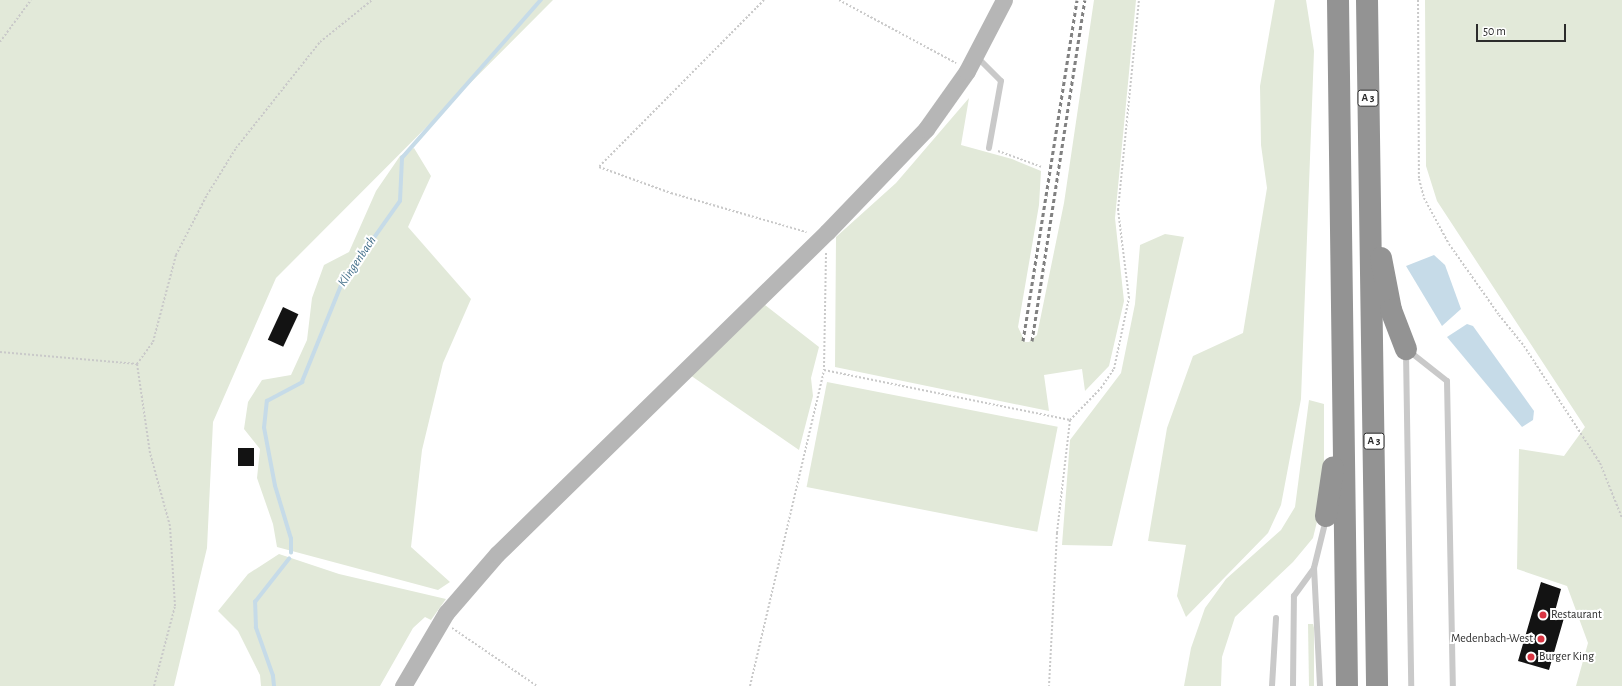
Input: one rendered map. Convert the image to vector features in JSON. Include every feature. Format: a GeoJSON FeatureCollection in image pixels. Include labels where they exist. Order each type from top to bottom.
{"type":"FeatureCollection","features":[{"type":"Feature","properties":{"kind":"highway","name":"A 3"},"geometry":{"type":"LineString","coordinates":[[1338,0],[1347,686]]}},
{"type":"Feature","properties":{"kind":"highway","name":"A 3"},"geometry":{"type":"LineString","coordinates":[[1367,0],[1377,686]]}},
{"type":"Feature","properties":{"kind":"highway"},"geometry":{"type":"LineString","coordinates":[[1369,196],[1391,310],[1406,349]]}},
{"type":"Feature","properties":{"kind":"highway"},"geometry":{"type":"LineString","coordinates":[[1326,516],[1343,399]]}},
{"type":"Feature","properties":{"kind":"main road"},"geometry":{"type":"LineString","coordinates":[[403,686],[441,620],[497,554],[824,234],[926,129],[967,71],[1004,0]]}},
{"type":"Feature","properties":{"kind":"lane"},"geometry":{"type":"LineString","coordinates":[[976,56],[1002,81],[989,148]]}},
{"type":"Feature","properties":{"kind":"lane"},"geometry":{"type":"LineString","coordinates":[[1406,349],[1411,686]]}},
{"type":"Feature","properties":{"kind":"lane"},"geometry":{"type":"LineString","coordinates":[[1406,349],[1447,381],[1453,686]]}},
{"type":"Feature","properties":{"kind":"lane"},"geometry":{"type":"LineString","coordinates":[[1320,686],[1314,568],[1326,516]]}},
{"type":"Feature","properties":{"kind":"lane"},"geometry":{"type":"LineString","coordinates":[[1293,686],[1294,596],[1314,568]]}},
{"type":"Feature","properties":{"kind":"lane"},"geometry":{"type":"LineString","coordinates":[[1272,686],[1276,618]]}},
{"type":"Feature","properties":{"kind":"path"},"geometry":{"type":"LineString","coordinates":[[0,42],[31,0]]}},
{"type":"Feature","properties":{"kind":"path"},"geometry":{"type":"LineString","coordinates":[[154,686],[175,606],[170,526],[150,452],[137,364],[153,342],[176,255],[207,195],[236,148],[320,42],[372,0]]}},
{"type":"Feature","properties":{"kind":"path"},"geometry":{"type":"LineString","coordinates":[[750,686],[824,370],[824,234],[671,193],[599,167],[764,0]]}},
{"type":"Feature","properties":{"kind":"path"},"geometry":{"type":"LineString","coordinates":[[840,0],[967,71]]}},
{"type":"Feature","properties":{"kind":"path"},"geometry":{"type":"LineString","coordinates":[[1049,686],[1057,533],[1070,420],[1101,388],[1114,369],[1130,298],[1118,210],[1139,0]]}},
{"type":"Feature","properties":{"kind":"path"},"geometry":{"type":"LineString","coordinates":[[1418,0],[1419,179],[1424,198],[1449,244],[1499,315],[1524,346],[1600,463],[1622,518]]}},
{"type":"Feature","properties":{"kind":"path"},"geometry":{"type":"LineString","coordinates":[[989,148],[1042,167]]}},
{"type":"Feature","properties":{"kind":"path"},"geometry":{"type":"LineString","coordinates":[[0,352],[137,364]]}},
{"type":"Feature","properties":{"kind":"path"},"geometry":{"type":"LineString","coordinates":[[824,370],[1070,420]]}},
{"type":"Feature","properties":{"kind":"path"},"geometry":{"type":"LineString","coordinates":[[441,620],[537,686]]}},
{"type":"Feature","properties":{"kind":"green space"},"geometry":{"type":"Polygon","coordinates":[[[0,0],[553,0],[276,278],[213,422],[207,548],[174,686],[0,686],[0,0]]]}},
{"type":"Feature","properties":{"kind":"green space"},"geometry":{"type":"Polygon","coordinates":[[[1094,0],[1136,0],[1115,218],[1124,301],[1109,366],[1085,391],[1082,369],[1044,375],[1049,411],[835,367],[836,237],[896,183],[969,98],[961,145],[1012,159],[1041,171],[1039,205],[1018,327],[1025,342],[1029,342],[1037,335],[1064,203],[1094,0]]]}},
{"type":"Feature","properties":{"kind":"green space"},"geometry":{"type":"Polygon","coordinates":[[[1275,0],[1306,0],[1314,51],[1301,399],[1281,505],[1268,533],[1186,617],[1177,596],[1186,545],[1148,541],[1167,428],[1193,356],[1243,333],[1267,188],[1261,145],[1260,86],[1275,0]]]}},
{"type":"Feature","properties":{"kind":"green space"},"geometry":{"type":"Polygon","coordinates":[[[1425,0],[1622,0],[1622,686],[1576,686],[1588,643],[1567,586],[1517,569],[1519,449],[1564,456],[1585,427],[1437,201],[1426,166],[1425,0]]]}},
{"type":"Feature","properties":{"kind":"green space"},"geometry":{"type":"Polygon","coordinates":[[[414,148],[431,176],[408,227],[471,299],[443,363],[422,450],[411,547],[450,582],[438,590],[277,547],[273,524],[257,478],[260,449],[244,429],[248,402],[262,380],[291,375],[307,340],[312,298],[324,265],[349,252],[376,191],[400,156],[414,148]]]}},
{"type":"Feature","properties":{"kind":"green space"},"geometry":{"type":"Polygon","coordinates":[[[1165,234],[1184,237],[1112,546],[1062,545],[1070,440],[1121,373],[1135,304],[1140,245],[1165,234]]]}},
{"type":"Feature","properties":{"kind":"green space"},"geometry":{"type":"Polygon","coordinates":[[[765,305],[819,347],[811,378],[813,396],[799,450],[690,375],[765,305]]]}},
{"type":"Feature","properties":{"kind":"green space"},"geometry":{"type":"Polygon","coordinates":[[[827,382],[1058,427],[1037,532],[807,487],[827,382]]]}},
{"type":"Feature","properties":{"kind":"green space"},"geometry":{"type":"Polygon","coordinates":[[[1309,400],[1324,404],[1324,493],[1313,538],[1293,562],[1235,617],[1222,657],[1221,686],[1184,686],[1191,648],[1205,608],[1226,579],[1281,530],[1295,507],[1309,400]]]}},
{"type":"Feature","properties":{"kind":"green space"},"geometry":{"type":"Polygon","coordinates":[[[279,554],[339,574],[446,599],[431,620],[425,617],[413,628],[380,686],[261,686],[260,675],[238,631],[218,611],[248,574],[279,554]]]}},
{"type":"Feature","properties":{"kind":"green space"},"geometry":{"type":"Polygon","coordinates":[[[1308,624],[1313,624],[1314,628],[1314,686],[1309,686],[1308,624]]]}},
{"type":"Feature","properties":{"kind":"water"},"geometry":{"type":"Polygon","coordinates":[[[1434,255],[1445,265],[1461,309],[1442,326],[1406,266],[1434,255]]]}},
{"type":"Feature","properties":{"kind":"water"},"geometry":{"type":"Polygon","coordinates":[[[1467,324],[1473,326],[1534,411],[1533,420],[1522,427],[1447,337],[1467,324]]]}},
{"type":"Feature","properties":{"kind":"building"},"geometry":{"type":"Polygon","coordinates":[[[283,307],[298,314],[283,347],[268,340],[283,307]]]}},
{"type":"Feature","properties":{"kind":"building"},"geometry":{"type":"Polygon","coordinates":[[[238,448],[254,448],[254,466],[238,466],[238,448]]]}},
{"type":"Feature","properties":{"kind":"building","name":"Medenbach-West"},"geometry":{"type":"Polygon","coordinates":[[[1541,582],[1561,589],[1554,615],[1564,618],[1549,670],[1518,661],[1541,582]]]}},
{"type":"Feature","properties":{"kind":"waterway","name":"Klingenbach"},"geometry":{"type":"LineString","coordinates":[[291,553],[291,539],[275,486],[264,428],[267,401],[302,382],[342,283],[400,201],[402,158],[541,0]]}},
{"type":"Feature","properties":{"kind":"waterway","name":"Klingenbach"},"geometry":{"type":"LineString","coordinates":[[274,686],[273,676],[256,628],[255,602],[289,559]]}},
{"type":"Feature","properties":{"kind":"railway"},"geometry":{"type":"LineString","coordinates":[[1023,341],[1077,0]]}},
{"type":"Feature","properties":{"kind":"railway"},"geometry":{"type":"LineString","coordinates":[[1032,341],[1085,0]]}},
{"type":"Feature","properties":{"kind":"place","name":"Restaurant"},"geometry":{"type":"Point","coordinates":[1543,615]}},
{"type":"Feature","properties":{"kind":"place","name":"Medenbach-West"},"geometry":{"type":"Point","coordinates":[1541,639]}},
{"type":"Feature","properties":{"kind":"place","name":"Burger King"},"geometry":{"type":"Point","coordinates":[1531,657]}}]}
